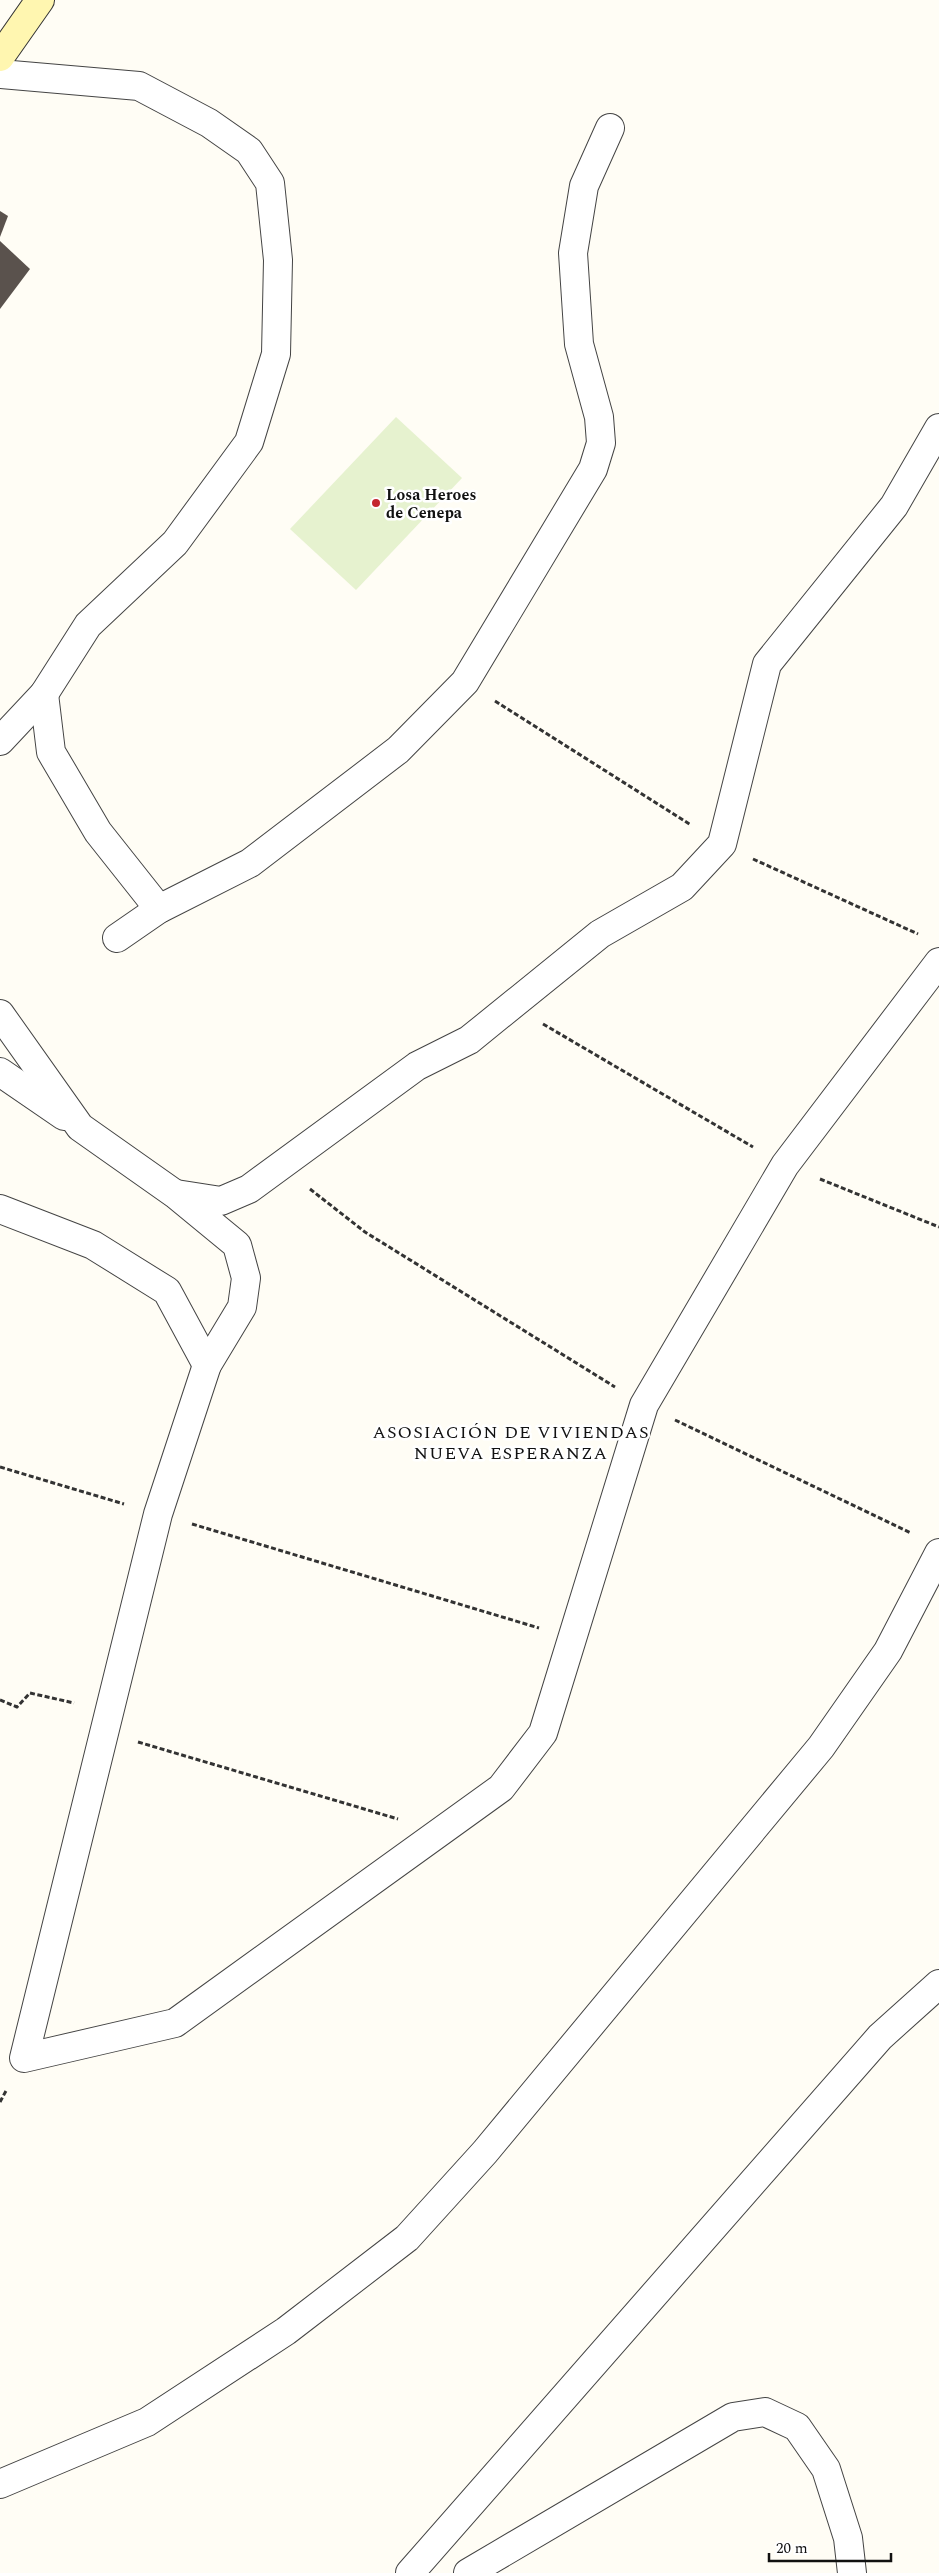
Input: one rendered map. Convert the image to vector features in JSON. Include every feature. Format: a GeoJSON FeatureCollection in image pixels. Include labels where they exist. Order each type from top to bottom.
{"type":"FeatureCollection","features":[{"type":"Feature","properties":{"kind":"main road"},"geometry":{"type":"LineString","coordinates":[[0,58],[40,0]]}},
{"type":"Feature","properties":{"kind":"street"},"geometry":{"type":"LineString","coordinates":[[0,74],[139,86],[208,123],[249,151],[270,183],[278,260],[276,354],[249,442],[175,543],[88,625],[44,694],[0,741]]}},
{"type":"Feature","properties":{"kind":"street"},"geometry":{"type":"LineString","coordinates":[[117,938],[159,909],[250,863],[398,750],[465,682],[593,469],[601,443],[599,417],[579,344],[573,253],[584,186],[610,128]]}},
{"type":"Feature","properties":{"kind":"street"},"geometry":{"type":"LineString","coordinates":[[175,1194],[220,1201],[249,1189],[282,1167],[417,1066],[469,1040],[600,934],[682,887],[722,844],[767,664],[894,506],[939,428]]}},
{"type":"Feature","properties":{"kind":"street"},"geometry":{"type":"LineString","coordinates":[[44,694],[51,752],[98,832],[159,909]]}},
{"type":"Feature","properties":{"kind":"street"},"geometry":{"type":"LineString","coordinates":[[0,1072],[175,1194],[237,1245],[246,1278],[242,1307],[206,1365],[158,1514],[106,1732],[24,2058],[175,2023],[501,1788],[543,1733],[574,1638],[644,1406],[785,1166],[939,962]]}},
{"type":"Feature","properties":{"kind":"street"},"geometry":{"type":"LineString","coordinates":[[0,1014],[80,1127]]}},
{"type":"Feature","properties":{"kind":"street"},"geometry":{"type":"LineString","coordinates":[[0,1209],[94,1245],[167,1291],[206,1365]]}},
{"type":"Feature","properties":{"kind":"street"},"geometry":{"type":"LineString","coordinates":[[0,2484],[147,2422],[286,2332],[407,2238],[485,2152],[821,1747],[888,1651],[939,1553]]}},
{"type":"Feature","properties":{"kind":"street"},"geometry":{"type":"LineString","coordinates":[[410,2573],[873,2045],[939,1984]]}},
{"type":"Feature","properties":{"kind":"street"},"geometry":{"type":"LineString","coordinates":[[468,2573],[733,2417],[765,2412],[797,2428],[826,2469],[848,2538],[852,2573]]}},
{"type":"Feature","properties":{"kind":"path"},"geometry":{"type":"LineString","coordinates":[[510,1005],[785,1166],[939,1227]]}},
{"type":"Feature","properties":{"kind":"path"},"geometry":{"type":"LineString","coordinates":[[282,1167],[365,1232],[644,1406],[912,1534]]}},
{"type":"Feature","properties":{"kind":"path"},"geometry":{"type":"LineString","coordinates":[[0,1467],[574,1638]]}},
{"type":"Feature","properties":{"kind":"path"},"geometry":{"type":"LineString","coordinates":[[0,1700],[17,1707],[30,1693],[72,1702]]}},
{"type":"Feature","properties":{"kind":"path"},"geometry":{"type":"LineString","coordinates":[[106,1732],[442,1832]]}},
{"type":"Feature","properties":{"kind":"green space","name":"Losa Heroes de Cenepa"},"geometry":{"type":"Polygon","coordinates":[[[396,417],[462,478],[356,590],[290,529],[396,417]]]}},
{"type":"Feature","properties":{"kind":"building"},"geometry":{"type":"Polygon","coordinates":[[[0,211],[8,216],[0,237],[0,211]]]}},
{"type":"Feature","properties":{"kind":"building"},"geometry":{"type":"Polygon","coordinates":[[[0,241],[30,269],[0,309],[0,241]]]}},
{"type":"Feature","properties":{"kind":"place","name":"Losa Heroes de Cenepa"},"geometry":{"type":"Point","coordinates":[376,503]}},
{"type":"Feature","properties":{"kind":"district","name":"ASOSIACIÓN DE VIVIENDAS NUEVA ESPERANZA"},"geometry":{"type":"Point","coordinates":[511,1442]}}]}
